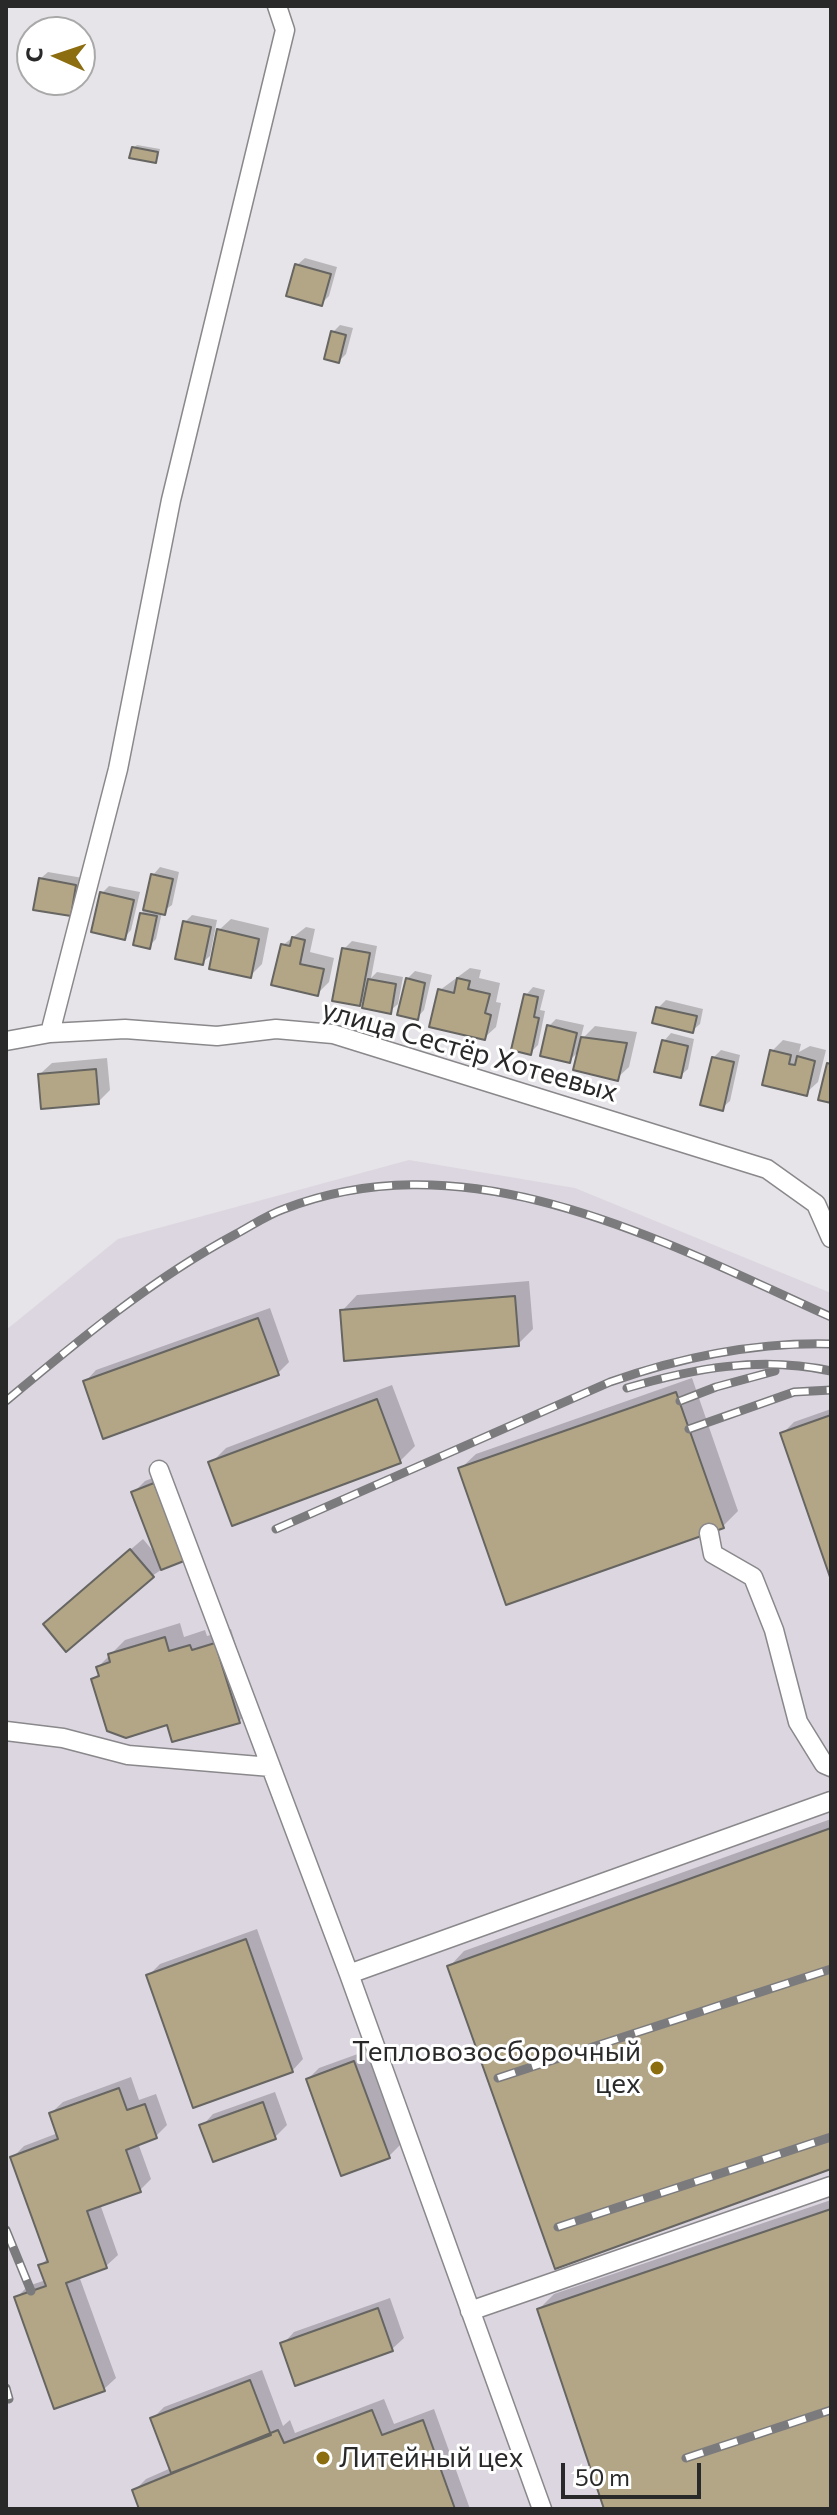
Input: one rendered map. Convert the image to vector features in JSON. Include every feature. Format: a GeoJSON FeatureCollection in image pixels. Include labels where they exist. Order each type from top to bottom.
{"type":"FeatureCollection","features":[{"type":"Feature","properties":{"kind":"street"},"geometry":{"type":"LineString","coordinates":[[50,1033],[118,769],[171,500],[285,30],[277,6]]}},
{"type":"Feature","properties":{"kind":"street","name":"улица Сестёр Хотеевых"},"geometry":{"type":"LineString","coordinates":[[6,1041],[50,1033],[125,1029],[217,1036],[276,1029],[333,1034],[767,1169],[816,1204],[831,1238]]}},
{"type":"Feature","properties":{"kind":"street"},"geometry":{"type":"LineString","coordinates":[[159,1470],[349,1974],[542,2509]]}},
{"type":"Feature","properties":{"kind":"street"},"geometry":{"type":"LineString","coordinates":[[709,1533],[713,1554],[753,1577],[774,1630],[798,1722],[824,1764],[831,1767]]}},
{"type":"Feature","properties":{"kind":"street"},"geometry":{"type":"LineString","coordinates":[[6,1731],[63,1738],[128,1755],[271,1767]]}},
{"type":"Feature","properties":{"kind":"street"},"geometry":{"type":"LineString","coordinates":[[349,1974],[831,1801]]}},
{"type":"Feature","properties":{"kind":"street"},"geometry":{"type":"LineString","coordinates":[[470,2311],[831,2186]]}},
{"type":"Feature","properties":{"kind":"shaded area"},"geometry":{"type":"Polygon","coordinates":[[[409,1160],[575,1188],[831,1293],[831,2509],[6,2509],[6,1330],[118,1239],[409,1160]]]}},
{"type":"Feature","properties":{"kind":"building"},"geometry":{"type":"Polygon","coordinates":[[[132,147],[158,152],[156,163],[129,158],[132,147]]]}},
{"type":"Feature","properties":{"kind":"building"},"geometry":{"type":"Polygon","coordinates":[[[295,264],[331,274],[322,306],[286,296],[295,264]]]}},
{"type":"Feature","properties":{"kind":"building"},"geometry":{"type":"Polygon","coordinates":[[[331,331],[346,335],[339,363],[324,359],[331,331]]]}},
{"type":"Feature","properties":{"kind":"building"},"geometry":{"type":"Polygon","coordinates":[[[151,874],[173,879],[165,915],[143,910],[151,874]]]}},
{"type":"Feature","properties":{"kind":"building"},"geometry":{"type":"Polygon","coordinates":[[[39,878],[76,885],[71,916],[33,910],[39,878]]]}},
{"type":"Feature","properties":{"kind":"building"},"geometry":{"type":"Polygon","coordinates":[[[100,892],[134,900],[125,940],[91,932],[100,892]]]}},
{"type":"Feature","properties":{"kind":"building"},"geometry":{"type":"Polygon","coordinates":[[[140,913],[157,916],[150,949],[133,945],[140,913]]]}},
{"type":"Feature","properties":{"kind":"building"},"geometry":{"type":"Polygon","coordinates":[[[183,921],[211,927],[203,965],[175,959],[183,921]]]}},
{"type":"Feature","properties":{"kind":"building"},"geometry":{"type":"Polygon","coordinates":[[[217,929],[259,939],[251,978],[209,969],[217,929]]]}},
{"type":"Feature","properties":{"kind":"building"},"geometry":{"type":"Polygon","coordinates":[[[292,937],[305,940],[300,964],[324,969],[318,996],[271,985],[281,944],[290,946],[292,937]]]}},
{"type":"Feature","properties":{"kind":"building"},"geometry":{"type":"Polygon","coordinates":[[[342,948],[370,953],[360,1006],[332,1001],[342,948]]]}},
{"type":"Feature","properties":{"kind":"building"},"geometry":{"type":"Polygon","coordinates":[[[406,978],[425,983],[418,1020],[397,1015],[406,978]]]}},
{"type":"Feature","properties":{"kind":"building"},"geometry":{"type":"Polygon","coordinates":[[[457,978],[470,981],[468,989],[490,994],[485,1013],[491,1015],[485,1040],[429,1027],[438,989],[454,993],[457,978]]]}},
{"type":"Feature","properties":{"kind":"building"},"geometry":{"type":"Polygon","coordinates":[[[368,979],[396,984],[391,1014],[362,1008],[368,979]]]}},
{"type":"Feature","properties":{"kind":"building"},"geometry":{"type":"Polygon","coordinates":[[[524,994],[538,997],[534,1017],[539,1018],[531,1055],[511,1050],[524,994]]]}},
{"type":"Feature","properties":{"kind":"building"},"geometry":{"type":"Polygon","coordinates":[[[656,1007],[697,1016],[693,1033],[652,1023],[656,1007]]]}},
{"type":"Feature","properties":{"kind":"building"},"geometry":{"type":"Polygon","coordinates":[[[547,1025],[577,1033],[570,1063],[540,1056],[547,1025]]]}},
{"type":"Feature","properties":{"kind":"building"},"geometry":{"type":"Polygon","coordinates":[[[581,1037],[627,1043],[618,1081],[573,1070],[581,1037]]]}},
{"type":"Feature","properties":{"kind":"building"},"geometry":{"type":"Polygon","coordinates":[[[662,1040],[688,1046],[681,1078],[654,1072],[662,1040]]]}},
{"type":"Feature","properties":{"kind":"building"},"geometry":{"type":"Polygon","coordinates":[[[770,1050],[791,1055],[789,1064],[795,1065],[797,1056],[815,1061],[807,1096],[762,1085],[770,1050]]]}},
{"type":"Feature","properties":{"kind":"building"},"geometry":{"type":"Polygon","coordinates":[[[712,1057],[734,1062],[723,1111],[700,1105],[712,1057]]]}},
{"type":"Feature","properties":{"kind":"building"},"geometry":{"type":"Polygon","coordinates":[[[827,1063],[831,1064],[831,1103],[818,1100],[827,1063]]]}},
{"type":"Feature","properties":{"kind":"building"},"geometry":{"type":"Polygon","coordinates":[[[96,1069],[99,1104],[41,1109],[38,1074],[96,1069]]]}},
{"type":"Feature","properties":{"kind":"building"},"geometry":{"type":"Polygon","coordinates":[[[515,1296],[519,1346],[344,1361],[340,1310],[515,1296]]]}},
{"type":"Feature","properties":{"kind":"building"},"geometry":{"type":"Polygon","coordinates":[[[258,1318],[279,1375],[103,1439],[83,1381],[258,1318]]]}},
{"type":"Feature","properties":{"kind":"building"},"geometry":{"type":"Polygon","coordinates":[[[676,1392],[724,1528],[506,1605],[458,1468],[676,1392]]]}},
{"type":"Feature","properties":{"kind":"building"},"geometry":{"type":"Polygon","coordinates":[[[377,1399],[401,1463],[232,1526],[208,1462],[377,1399]]]}},
{"type":"Feature","properties":{"kind":"building"},"geometry":{"type":"Polygon","coordinates":[[[831,1415],[831,1580],[780,1433],[831,1415]]]}},
{"type":"Feature","properties":{"kind":"building"},"geometry":{"type":"Polygon","coordinates":[[[154,1483],[184,1561],[161,1570],[131,1492],[154,1483]]]}},
{"type":"Feature","properties":{"kind":"building"},"geometry":{"type":"Polygon","coordinates":[[[130,1549],[154,1577],[66,1652],[43,1624],[130,1549]]]}},
{"type":"Feature","properties":{"kind":"building"},"geometry":{"type":"Polygon","coordinates":[[[165,1637],[169,1651],[190,1645],[192,1650],[215,1643],[240,1723],[172,1742],[167,1725],[126,1738],[107,1731],[91,1679],[99,1676],[96,1667],[110,1662],[108,1654],[165,1637]]]}},
{"type":"Feature","properties":{"kind":"building","name":"Тепловозосборочный цех"},"geometry":{"type":"Polygon","coordinates":[[[831,1828],[831,2169],[555,2269],[447,1966],[831,1828]]]}},
{"type":"Feature","properties":{"kind":"building"},"geometry":{"type":"Polygon","coordinates":[[[246,1939],[293,2072],[193,2108],[146,1975],[246,1939]]]}},
{"type":"Feature","properties":{"kind":"building"},"geometry":{"type":"Polygon","coordinates":[[[354,2061],[390,2158],[341,2176],[306,2079],[354,2061]]]}},
{"type":"Feature","properties":{"kind":"building"},"geometry":{"type":"Polygon","coordinates":[[[119,2088],[127,2110],[145,2104],[157,2138],[126,2150],[141,2192],[87,2211],[107,2268],[66,2283],[105,2391],[54,2409],[14,2297],[46,2286],[38,2265],[48,2262],[10,2157],[58,2139],[49,2113],[119,2088]]]}},
{"type":"Feature","properties":{"kind":"building"},"geometry":{"type":"Polygon","coordinates":[[[263,2102],[276,2139],[213,2162],[199,2125],[263,2102]]]}},
{"type":"Feature","properties":{"kind":"building"},"geometry":{"type":"Polygon","coordinates":[[[831,2209],[831,2509],[604,2509],[537,2309],[831,2209]]]}},
{"type":"Feature","properties":{"kind":"building"},"geometry":{"type":"Polygon","coordinates":[[[378,2308],[393,2351],[295,2386],[280,2343],[378,2308]]]}},
{"type":"Feature","properties":{"kind":"building"},"geometry":{"type":"Polygon","coordinates":[[[250,2380],[271,2435],[171,2473],[150,2418],[250,2380]]]}},
{"type":"Feature","properties":{"kind":"building","name":"Литейный цех"},"geometry":{"type":"Polygon","coordinates":[[[372,2410],[382,2435],[423,2420],[455,2509],[139,2509],[132,2490],[278,2430],[284,2443],[372,2410]]]}},
{"type":"Feature","properties":{"kind":"railway"},"geometry":{"type":"LineString","coordinates":[[6,1401],[175,1270],[278,1211],[354,1190],[424,1185],[495,1191],[564,1208],[633,1230],[831,1317]]}},
{"type":"Feature","properties":{"kind":"railway"},"geometry":{"type":"LineString","coordinates":[[276,1529],[610,1382],[664,1365],[719,1353],[774,1346],[831,1344]]}},
{"type":"Feature","properties":{"kind":"railway"},"geometry":{"type":"LineString","coordinates":[[627,1388],[728,1366],[779,1365],[831,1371]]}},
{"type":"Feature","properties":{"kind":"railway"},"geometry":{"type":"LineString","coordinates":[[680,1401],[716,1387],[775,1371]]}},
{"type":"Feature","properties":{"kind":"railway"},"geometry":{"type":"LineString","coordinates":[[689,1429],[794,1392],[831,1390]]}},
{"type":"Feature","properties":{"kind":"railway"},"geometry":{"type":"LineString","coordinates":[[498,2078],[831,1969]]}},
{"type":"Feature","properties":{"kind":"railway"},"geometry":{"type":"LineString","coordinates":[[558,2227],[831,2137]]}},
{"type":"Feature","properties":{"kind":"railway"},"geometry":{"type":"LineString","coordinates":[[6,2230],[31,2291]]}},
{"type":"Feature","properties":{"kind":"railway"},"geometry":{"type":"LineString","coordinates":[[6,2388],[9,2399]]}},
{"type":"Feature","properties":{"kind":"railway"},"geometry":{"type":"LineString","coordinates":[[686,2458],[831,2410]]}},
{"type":"Feature","properties":{"kind":"place","name":"Тепловозосборочный цех"},"geometry":{"type":"Point","coordinates":[657,2068]}},
{"type":"Feature","properties":{"kind":"place","name":"Литейный цех"},"geometry":{"type":"Point","coordinates":[323,2458]}}]}
